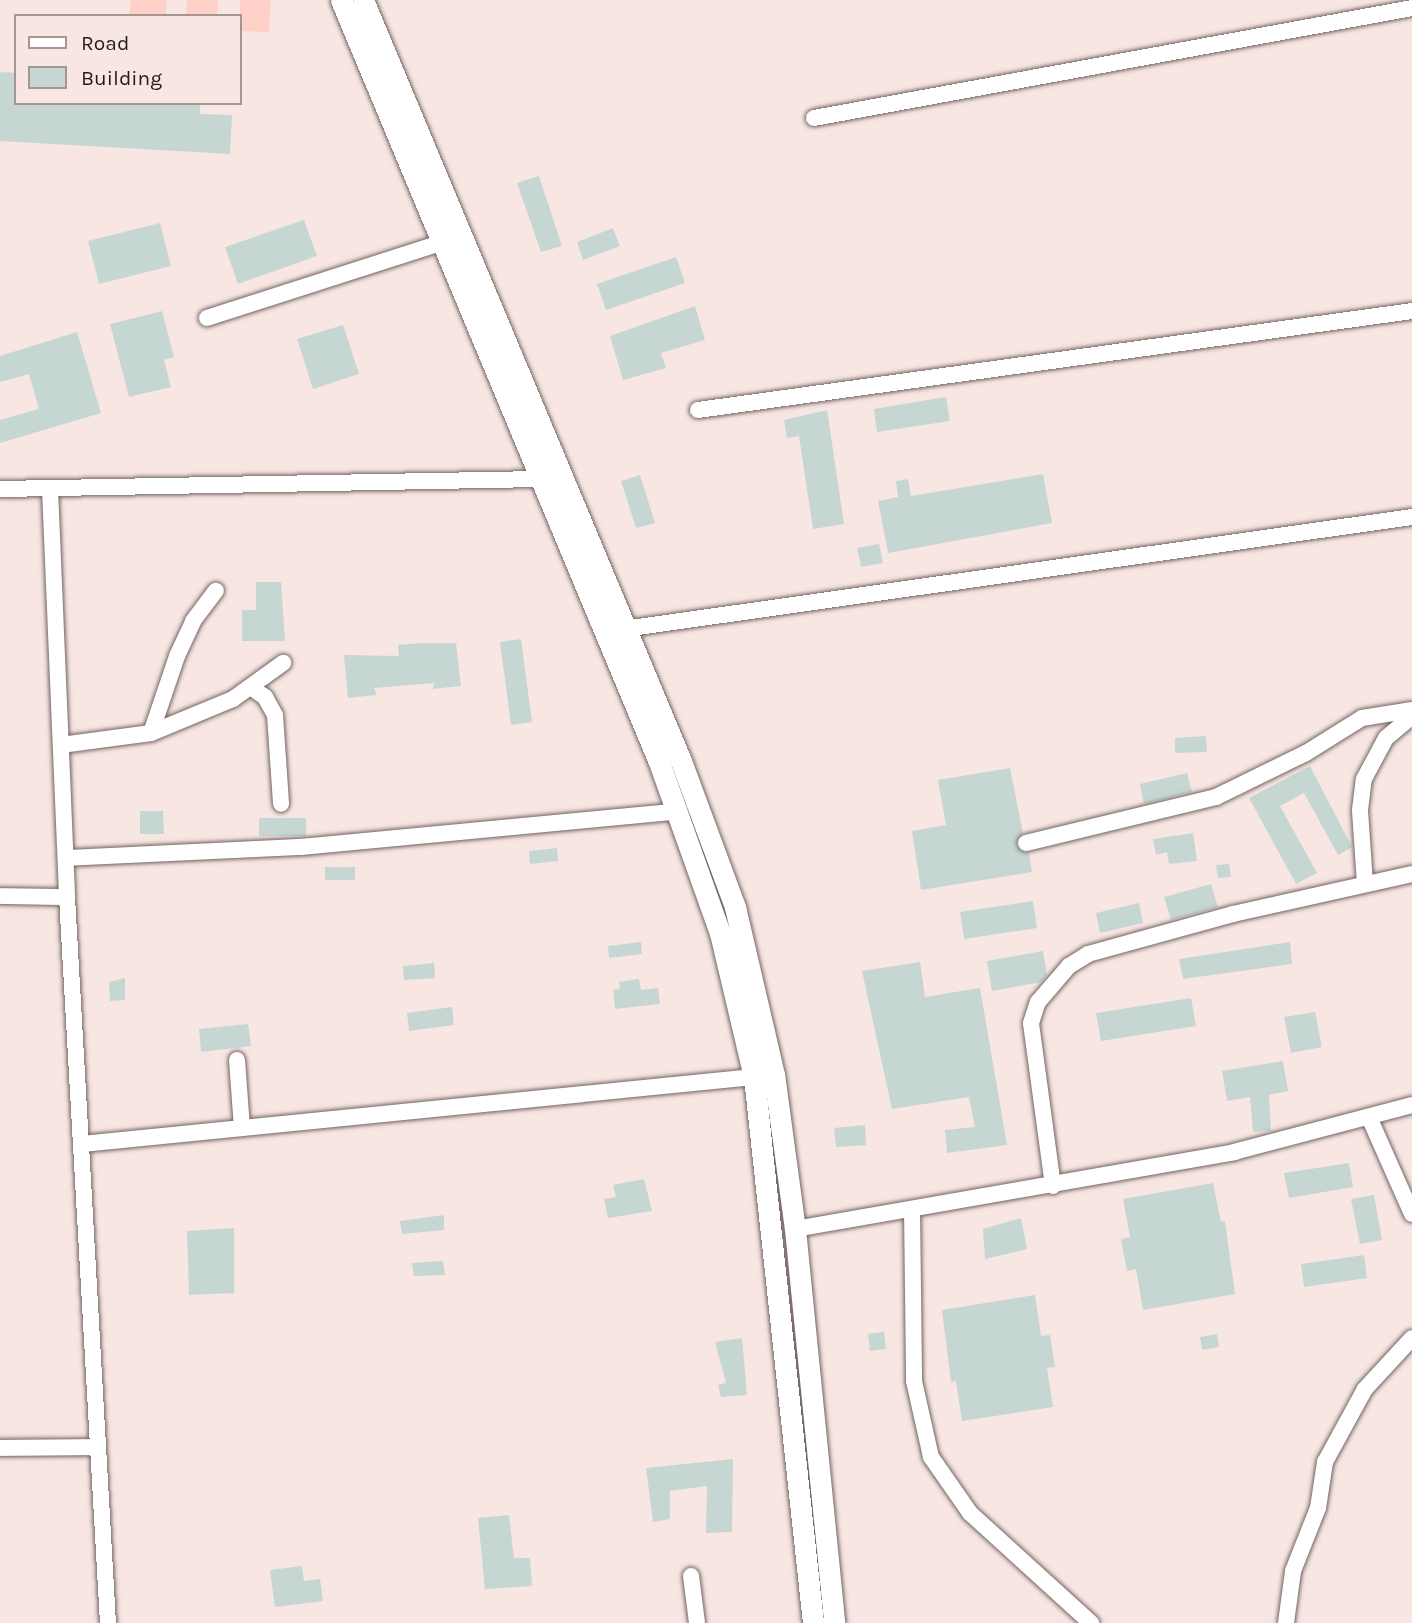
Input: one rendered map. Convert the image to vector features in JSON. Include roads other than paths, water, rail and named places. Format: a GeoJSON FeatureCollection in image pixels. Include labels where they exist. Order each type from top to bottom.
{"type":"FeatureCollection","features":[{"type":"Feature","properties":{"kind":"main road"},"geometry":{"type":"LineString","coordinates":[[341,0],[538,480],[679,811],[720,933],[754,1077],[813,1623]]}},
{"type":"Feature","properties":{"kind":"main road"},"geometry":{"type":"LineString","coordinates":[[363,0],[709,832],[735,907],[774,1074],[795,1229],[834,1623]]}},
{"type":"Feature","properties":{"kind":"street"},"geometry":{"type":"LineString","coordinates":[[814,118],[1412,8]]}},
{"type":"Feature","properties":{"kind":"street"},"geometry":{"type":"LineString","coordinates":[[207,318],[440,243]]}},
{"type":"Feature","properties":{"kind":"street"},"geometry":{"type":"LineString","coordinates":[[698,410],[1412,310]]}},
{"type":"Feature","properties":{"kind":"street"},"geometry":{"type":"LineString","coordinates":[[0,489],[538,480]]}},
{"type":"Feature","properties":{"kind":"street"},"geometry":{"type":"LineString","coordinates":[[50,489],[67,897],[108,1623]]}},
{"type":"Feature","properties":{"kind":"street"},"geometry":{"type":"LineString","coordinates":[[604,632],[1412,517]]}},
{"type":"Feature","properties":{"kind":"street"},"geometry":{"type":"LineString","coordinates":[[151,733],[177,656],[193,621],[216,591]]}},
{"type":"Feature","properties":{"kind":"street"},"geometry":{"type":"LineString","coordinates":[[61,745],[151,733],[251,688],[283,663]]}},
{"type":"Feature","properties":{"kind":"street"},"geometry":{"type":"LineString","coordinates":[[251,688],[265,697],[275,715],[281,804]]}},
{"type":"Feature","properties":{"kind":"street"},"geometry":{"type":"LineString","coordinates":[[1026,843],[1216,797],[1306,753],[1362,718],[1412,710]]}},
{"type":"Feature","properties":{"kind":"street"},"geometry":{"type":"LineString","coordinates":[[1365,884],[1360,810],[1364,779],[1386,738],[1412,716]]}},
{"type":"Feature","properties":{"kind":"street"},"geometry":{"type":"LineString","coordinates":[[66,858],[301,847],[679,811]]}},
{"type":"Feature","properties":{"kind":"street"},"geometry":{"type":"LineString","coordinates":[[1053,1186],[1031,1023],[1038,1002],[1069,967],[1088,954],[1127,943],[1412,874]]}},
{"type":"Feature","properties":{"kind":"street"},"geometry":{"type":"LineString","coordinates":[[0,896],[67,897]]}},
{"type":"Feature","properties":{"kind":"street"},"geometry":{"type":"LineString","coordinates":[[237,1060],[242,1128]]}},
{"type":"Feature","properties":{"kind":"street"},"geometry":{"type":"LineString","coordinates":[[82,1144],[754,1077]]}},
{"type":"Feature","properties":{"kind":"street"},"geometry":{"type":"LineString","coordinates":[[795,1229],[1053,1186],[1234,1152],[1412,1105]]}},
{"type":"Feature","properties":{"kind":"street"},"geometry":{"type":"LineString","coordinates":[[1369,1117],[1412,1213]]}},
{"type":"Feature","properties":{"kind":"street"},"geometry":{"type":"LineString","coordinates":[[912,1209],[914,1381],[931,1457],[970,1513],[1091,1623]]}},
{"type":"Feature","properties":{"kind":"street"},"geometry":{"type":"LineString","coordinates":[[1286,1623],[1293,1571],[1318,1508],[1325,1462],[1365,1389],[1412,1338]]}},
{"type":"Feature","properties":{"kind":"street"},"geometry":{"type":"LineString","coordinates":[[0,1448],[96,1447]]}},
{"type":"Feature","properties":{"kind":"street"},"geometry":{"type":"LineString","coordinates":[[691,1576],[697,1623]]}}]}
